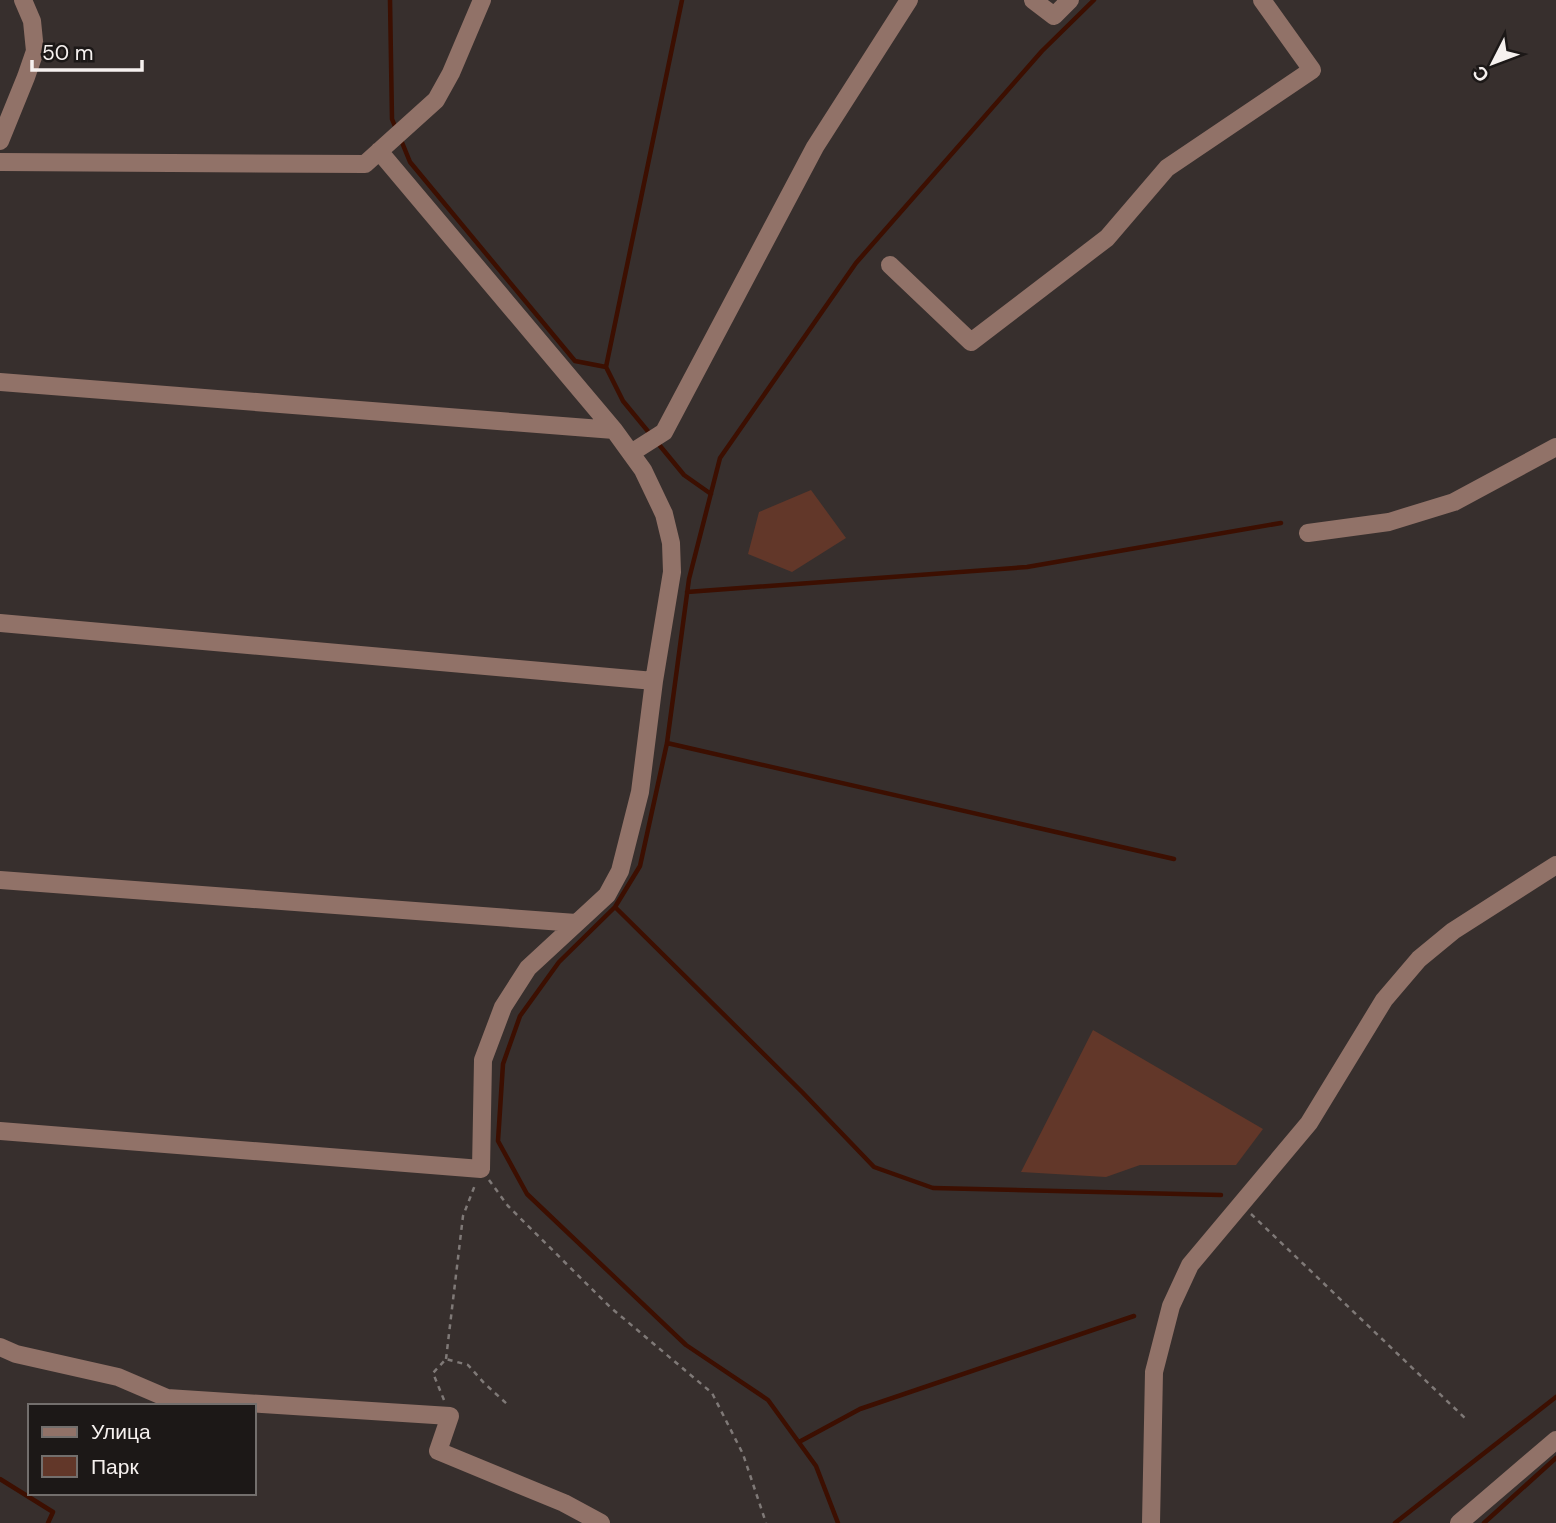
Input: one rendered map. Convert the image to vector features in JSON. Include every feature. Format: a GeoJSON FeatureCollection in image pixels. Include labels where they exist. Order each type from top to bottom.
{"type":"FeatureCollection","features":[{"type":"Feature","properties":{"kind":"street"},"geometry":{"type":"LineString","coordinates":[[0,141],[35,51],[32,21],[23,0]]}},
{"type":"Feature","properties":{"kind":"street"},"geometry":{"type":"LineString","coordinates":[[0,162],[365,164],[436,100],[451,73],[482,0]]}},
{"type":"Feature","properties":{"kind":"street"},"geometry":{"type":"LineString","coordinates":[[631,453],[664,432],[815,147],[909,0]]}},
{"type":"Feature","properties":{"kind":"street"},"geometry":{"type":"LineString","coordinates":[[1032,0],[1054,16],[1070,0]]}},
{"type":"Feature","properties":{"kind":"street"},"geometry":{"type":"LineString","coordinates":[[890,265],[971,342],[1107,238],[1167,168],[1312,70],[1262,0]]}},
{"type":"Feature","properties":{"kind":"street"},"geometry":{"type":"LineString","coordinates":[[0,1131],[481,1169],[483,1060],[503,1007],[528,968],[607,895],[620,871],[640,792],[654,681],[672,572],[671,543],[664,514],[643,470],[614,430],[379,151]]}},
{"type":"Feature","properties":{"kind":"street"},"geometry":{"type":"LineString","coordinates":[[0,382],[614,430]]}},
{"type":"Feature","properties":{"kind":"street"},"geometry":{"type":"LineString","coordinates":[[1308,533],[1388,522],[1454,502],[1556,447]]}},
{"type":"Feature","properties":{"kind":"street"},"geometry":{"type":"LineString","coordinates":[[0,623],[654,681]]}},
{"type":"Feature","properties":{"kind":"street"},"geometry":{"type":"LineString","coordinates":[[1152,1523],[1154,1372],[1171,1306],[1190,1265],[1309,1123],[1384,1000],[1419,959],[1452,931],[1556,865]]}},
{"type":"Feature","properties":{"kind":"street"},"geometry":{"type":"LineString","coordinates":[[0,880],[576,923]]}},
{"type":"Feature","properties":{"kind":"street"},"geometry":{"type":"LineString","coordinates":[[0,1347],[16,1354],[118,1377],[167,1398],[450,1416],[438,1451],[564,1503],[601,1523]]}},
{"type":"Feature","properties":{"kind":"street"},"geometry":{"type":"LineString","coordinates":[[1459,1523],[1556,1440]]}},
{"type":"Feature","properties":{"kind":"path"},"geometry":{"type":"LineString","coordinates":[[450,1416],[433,1373],[446,1359],[463,1216],[481,1169]]}},
{"type":"Feature","properties":{"kind":"path"},"geometry":{"type":"LineString","coordinates":[[481,1169],[508,1206],[611,1307],[712,1393],[743,1454],[766,1523]]}},
{"type":"Feature","properties":{"kind":"path"},"geometry":{"type":"LineString","coordinates":[[1241,1204],[1468,1421]]}},
{"type":"Feature","properties":{"kind":"path"},"geometry":{"type":"LineString","coordinates":[[446,1359],[468,1366],[508,1404]]}},
{"type":"Feature","properties":{"kind":"green space"},"geometry":{"type":"Polygon","coordinates":[[[811,490],[846,538],[792,572],[748,554],[759,512],[811,490]]]}},
{"type":"Feature","properties":{"kind":"green space"},"geometry":{"type":"Polygon","coordinates":[[[1093,1030],[1263,1129],[1236,1165],[1140,1165],[1106,1177],[1021,1172],[1093,1030]]]}},
{"type":"Feature","properties":{"kind":"waterway"},"geometry":{"type":"LineString","coordinates":[[390,0],[392,119],[396,129]]}},
{"type":"Feature","properties":{"kind":"waterway"},"geometry":{"type":"LineString","coordinates":[[651,435],[623,401],[606,367],[682,0]]}},
{"type":"Feature","properties":{"kind":"waterway"},"geometry":{"type":"LineString","coordinates":[[838,1523],[816,1466],[768,1400],[686,1345],[527,1194],[498,1141],[503,1064],[520,1016],[559,962],[615,907],[640,866],[667,743],[689,579],[720,458],[856,263],[1042,51],[1094,0]]}},
{"type":"Feature","properties":{"kind":"waterway"},"geometry":{"type":"LineString","coordinates":[[401,140],[410,162],[575,361],[606,367]]}},
{"type":"Feature","properties":{"kind":"waterway"},"geometry":{"type":"LineString","coordinates":[[656,441],[684,475],[711,494]]}},
{"type":"Feature","properties":{"kind":"waterway"},"geometry":{"type":"LineString","coordinates":[[687,592],[1027,567],[1281,523]]}},
{"type":"Feature","properties":{"kind":"waterway"},"geometry":{"type":"LineString","coordinates":[[667,743],[1174,859]]}},
{"type":"Feature","properties":{"kind":"waterway"},"geometry":{"type":"LineString","coordinates":[[615,907],[874,1167],[933,1188],[1221,1195]]}},
{"type":"Feature","properties":{"kind":"waterway"},"geometry":{"type":"LineString","coordinates":[[799,1442],[860,1409],[1134,1316]]}},
{"type":"Feature","properties":{"kind":"waterway"},"geometry":{"type":"LineString","coordinates":[[1395,1523],[1556,1397]]}},
{"type":"Feature","properties":{"kind":"waterway"},"geometry":{"type":"LineString","coordinates":[[1484,1523],[1556,1458]]}},
{"type":"Feature","properties":{"kind":"waterway"},"geometry":{"type":"LineString","coordinates":[[0,1479],[53,1512],[48,1523]]}}]}
